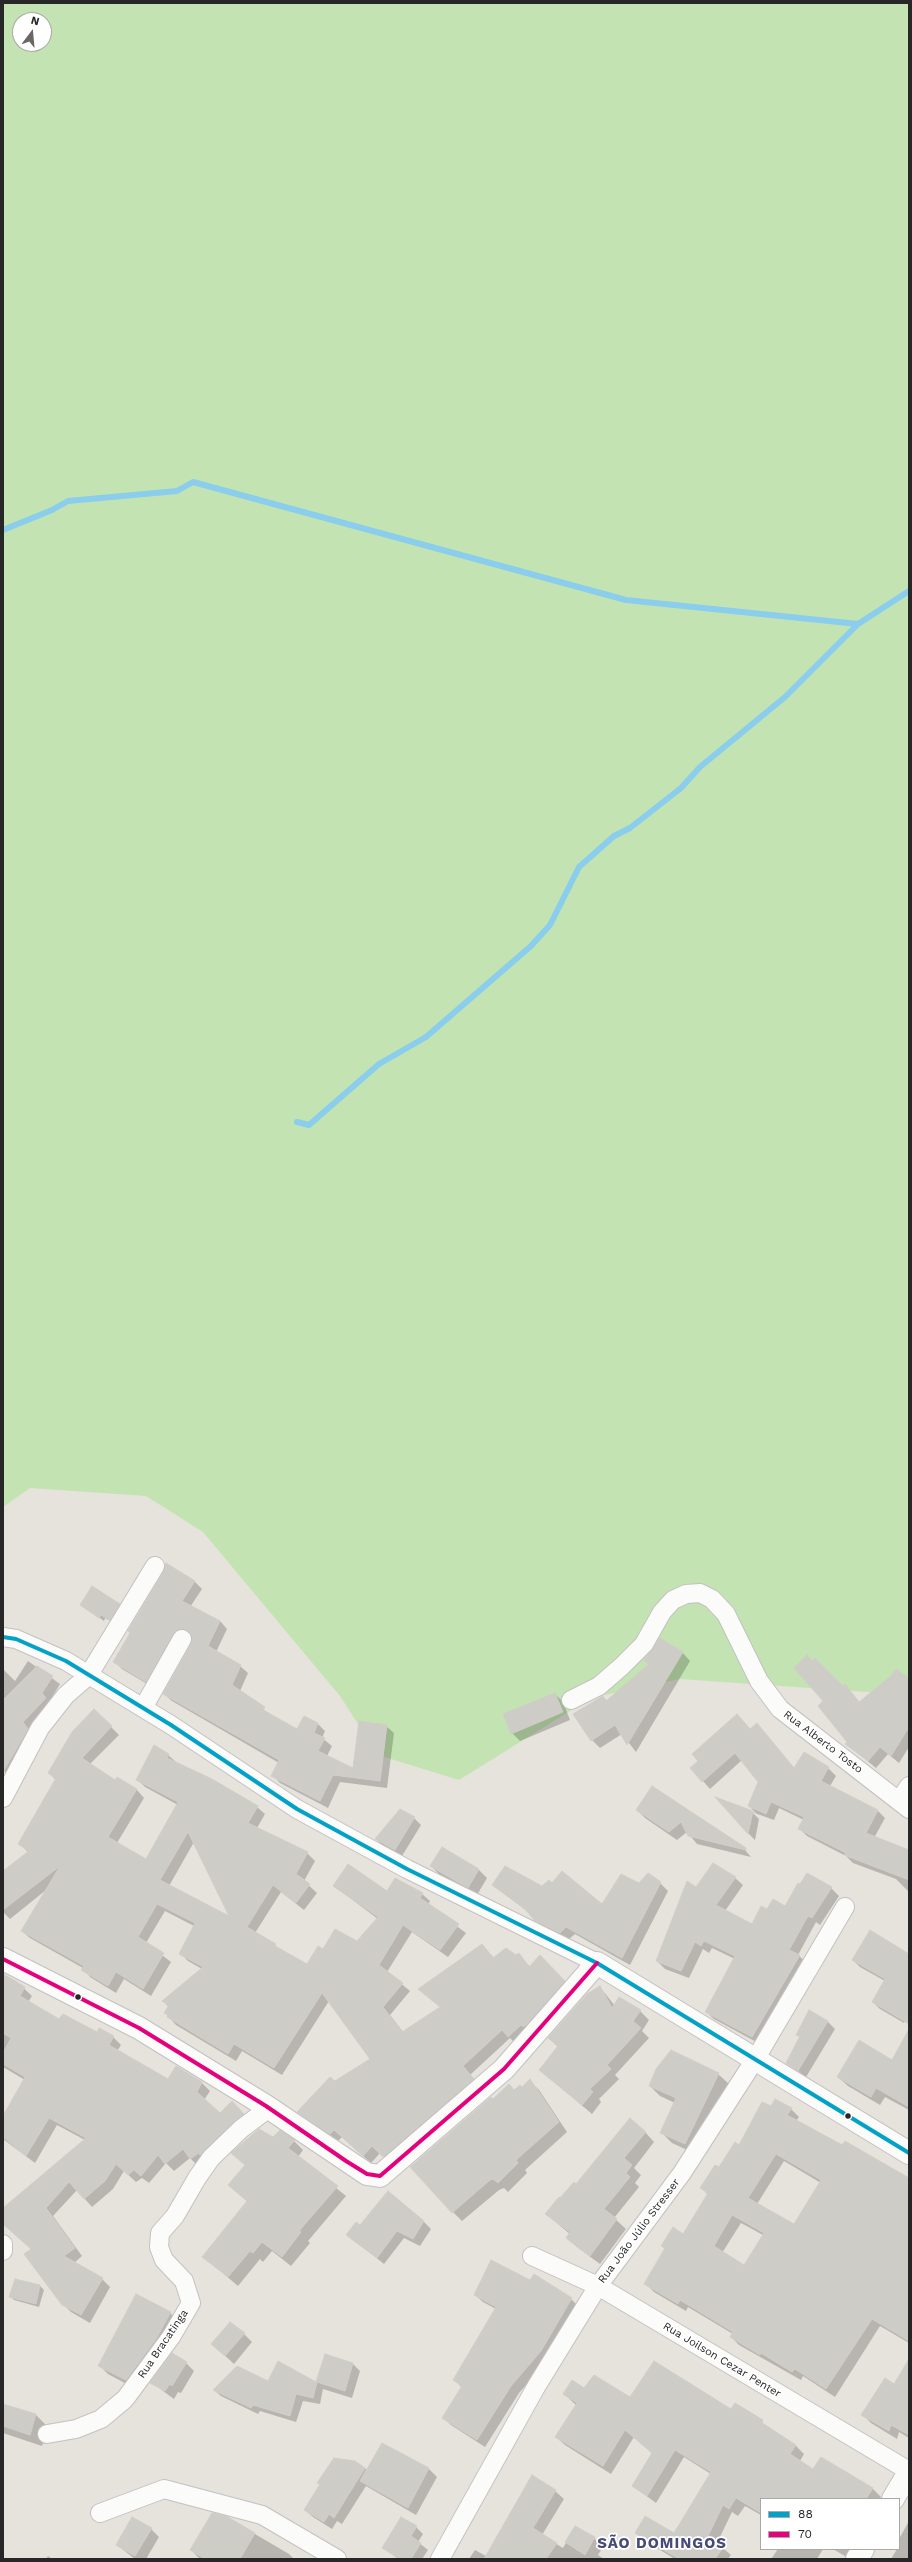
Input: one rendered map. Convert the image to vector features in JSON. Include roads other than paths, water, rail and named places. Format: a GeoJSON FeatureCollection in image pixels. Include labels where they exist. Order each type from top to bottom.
{"type":"FeatureCollection","features":[{"type":"Feature","properties":{"kind":"street"},"geometry":{"type":"LineString","coordinates":[[3,1798],[40,1728],[66,1694],[88,1676],[155,1566]]}},
{"type":"Feature","properties":{"kind":"street","name":"Rua Alberto Tosto"},"geometry":{"type":"LineString","coordinates":[[571,1700],[599,1686],[622,1666],[644,1644],[662,1612],[673,1600],[686,1594],[700,1593],[712,1599],[726,1614],[759,1681],[780,1709],[906,1799]]}},
{"type":"Feature","properties":{"kind":"street"},"geometry":{"type":"LineString","coordinates":[[3,1637],[16,1639],[66,1661],[88,1676],[143,1708],[297,1809],[407,1869],[596,1963],[756,2058],[909,2153]]}},
{"type":"Feature","properties":{"kind":"street"},"geometry":{"type":"LineString","coordinates":[[143,1708],[182,1639]]}},
{"type":"Feature","properties":{"kind":"street","name":"Rua João Júlio Stresser"},"geometry":{"type":"LineString","coordinates":[[440,2559],[536,2387],[598,2286],[682,2173],[756,2058],[845,1907]]}},
{"type":"Feature","properties":{"kind":"street"},"geometry":{"type":"LineString","coordinates":[[3,1959],[139,2028],[269,2108],[367,2174],[380,2176],[504,2069],[596,1963]]}},
{"type":"Feature","properties":{"kind":"street","name":"Rua Bracatinga"},"geometry":{"type":"LineString","coordinates":[[47,2434],[76,2429],[101,2419],[125,2398],[171,2337],[191,2303],[184,2281],[164,2260],[159,2246],[160,2233],[175,2216],[197,2178],[211,2158],[241,2128],[269,2108]]}},
{"type":"Feature","properties":{"kind":"street"},"geometry":{"type":"LineString","coordinates":[[3,2244],[3,2251]]}},
{"type":"Feature","properties":{"kind":"street","name":"Rua Joilson Cezar Penter"},"geometry":{"type":"LineString","coordinates":[[532,2256],[598,2286],[909,2471]]}},
{"type":"Feature","properties":{"kind":"street"},"geometry":{"type":"LineString","coordinates":[[894,2498],[909,2471]]}},
{"type":"Feature","properties":{"kind":"street"},"geometry":{"type":"LineString","coordinates":[[100,2513],[164,2489],[262,2515],[337,2559]]}},
{"type":"Feature","properties":{"kind":"street"},"geometry":{"type":"LineString","coordinates":[[856,2559],[861,2550]]}},
{"type":"Feature","properties":{"kind":"waterway"},"geometry":{"type":"LineString","coordinates":[[3,530],[52,510],[68,501],[177,491],[193,482],[626,600],[858,624]]}},
{"type":"Feature","properties":{"kind":"waterway"},"geometry":{"type":"LineString","coordinates":[[297,1122],[309,1125],[379,1064],[426,1037],[531,946],[550,925],[579,867],[614,836],[630,828],[681,788],[700,767],[785,697],[858,624],[909,591]]}},
{"type":"Feature","properties":{"kind":"district","name":"SÃO DOMINGOS"},"geometry":{"type":"Point","coordinates":[662,2544]}}]}
